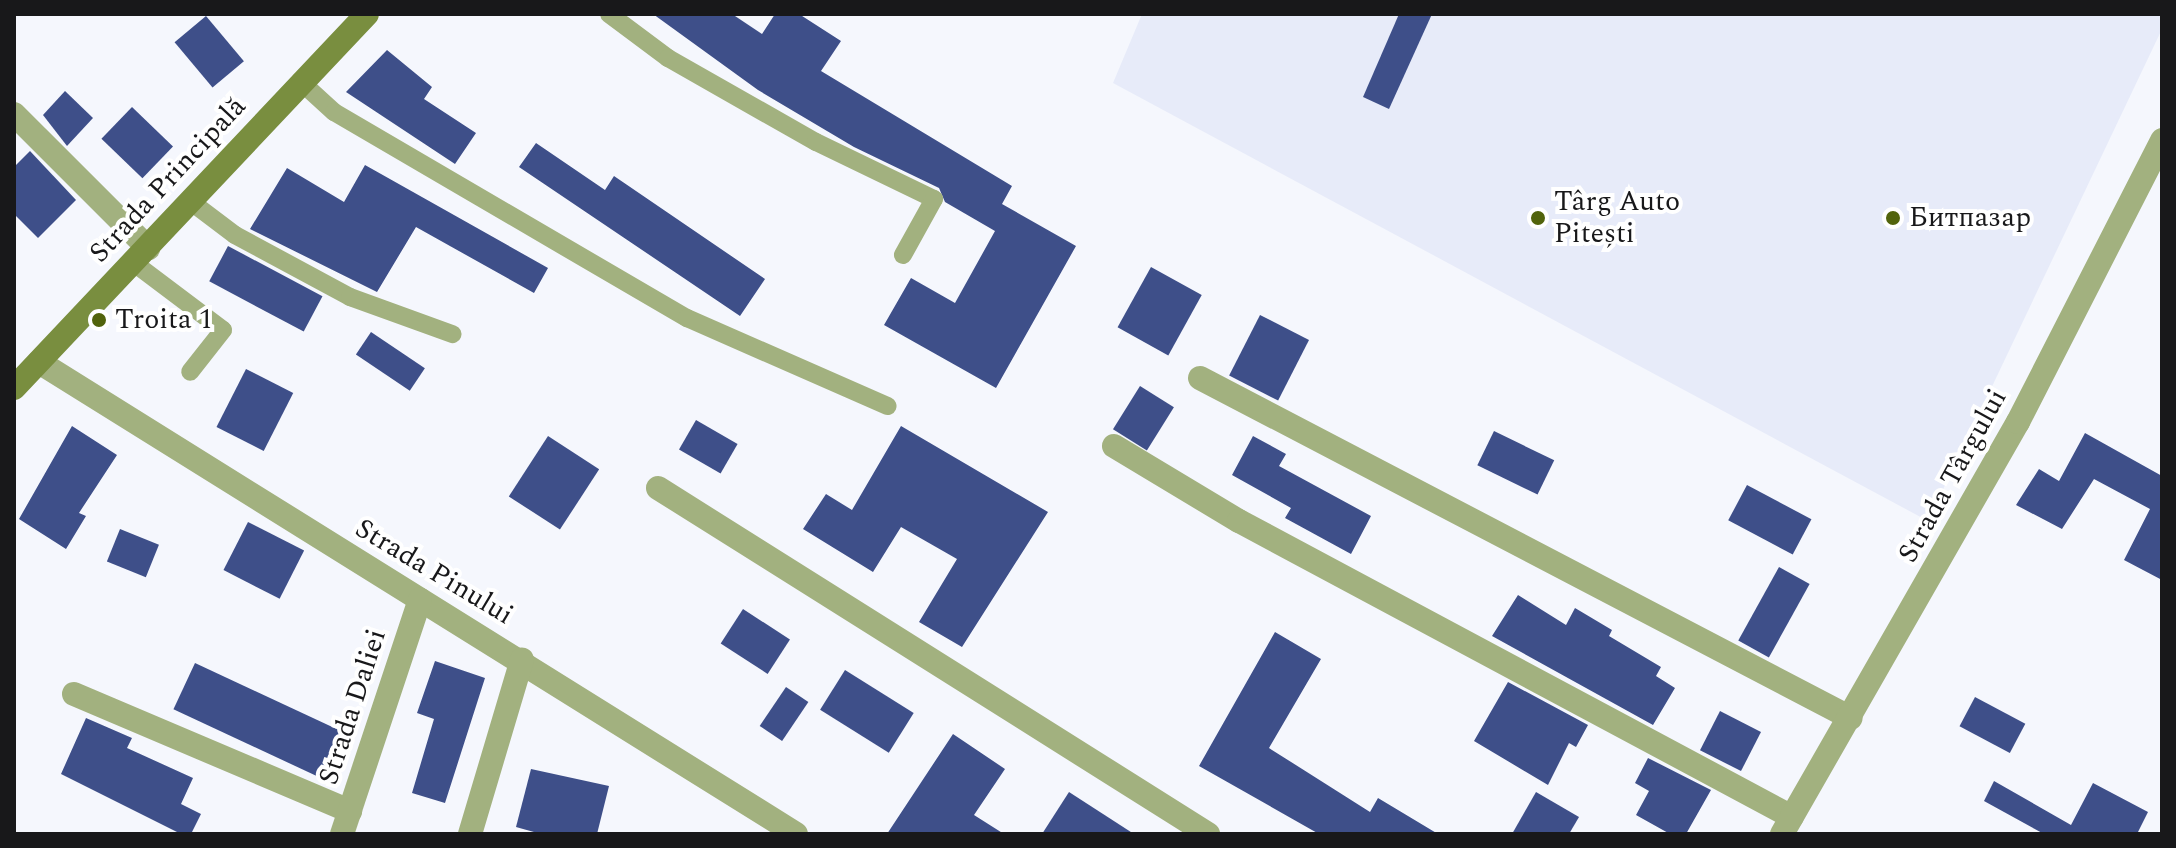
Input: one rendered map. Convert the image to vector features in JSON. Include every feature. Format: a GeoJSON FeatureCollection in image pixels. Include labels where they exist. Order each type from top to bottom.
{"type":"FeatureCollection","features":[{"type":"Feature","properties":{"kind":"main road","name":"Strada Principală"},"geometry":{"type":"LineString","coordinates":[[14,388],[141,256],[300,81],[367,14]]}},
{"type":"Feature","properties":{"kind":"street"},"geometry":{"type":"LineString","coordinates":[[14,114],[141,256]]}},
{"type":"Feature","properties":{"kind":"street","name":"Strada Târgului"},"geometry":{"type":"LineString","coordinates":[[1787,825],[2018,422],[2162,140]]}},
{"type":"Feature","properties":{"kind":"street","name":"Strada Pinului"},"geometry":{"type":"LineString","coordinates":[[39,362],[420,600],[522,660],[796,834]]}},
{"type":"Feature","properties":{"kind":"street"},"geometry":{"type":"LineString","coordinates":[[1200,378],[1851,718]]}},
{"type":"Feature","properties":{"kind":"street"},"geometry":{"type":"LineString","coordinates":[[1114,446],[1239,521],[1787,825]]}},
{"type":"Feature","properties":{"kind":"street"},"geometry":{"type":"LineString","coordinates":[[658,488],[1208,834]]}},
{"type":"Feature","properties":{"kind":"street","name":"Strada Daliei"},"geometry":{"type":"LineString","coordinates":[[342,834],[420,600]]}},
{"type":"Feature","properties":{"kind":"street"},"geometry":{"type":"LineString","coordinates":[[470,834],[522,660]]}},
{"type":"Feature","properties":{"kind":"street"},"geometry":{"type":"LineString","coordinates":[[74,694],[350,811]]}},
{"type":"Feature","properties":{"kind":"lane"},"geometry":{"type":"LineString","coordinates":[[609,14],[668,58],[816,142],[934,199],[903,255]]}},
{"type":"Feature","properties":{"kind":"lane"},"geometry":{"type":"LineString","coordinates":[[300,81],[334,112],[374,137],[687,318],[887,406]]}},
{"type":"Feature","properties":{"kind":"lane"},"geometry":{"type":"LineString","coordinates":[[190,201],[235,235],[350,297],[452,334]]}},
{"type":"Feature","properties":{"kind":"lane"},"geometry":{"type":"LineString","coordinates":[[141,256],[223,330],[190,372]]}},
{"type":"Feature","properties":{"kind":"shaded area"},"geometry":{"type":"Polygon","coordinates":[[[1142,14],[2162,14],[2162,29],[1928,521],[1113,83],[1142,14]]]}},
{"type":"Feature","properties":{"kind":"building"},"geometry":{"type":"Polygon","coordinates":[[[653,14],[732,14],[762,34],[775,14],[799,14],[841,41],[821,71],[1012,186],[1002,204],[1076,246],[996,388],[884,325],[911,278],[955,303],[995,231],[945,202],[939,188],[854,147],[758,90],[653,14]]]}},
{"type":"Feature","properties":{"kind":"building"},"geometry":{"type":"Polygon","coordinates":[[[1399,14],[1432,14],[1389,109],[1363,97],[1399,14]]]}},
{"type":"Feature","properties":{"kind":"building"},"geometry":{"type":"Polygon","coordinates":[[[206,16],[244,61],[213,88],[175,42],[206,16]]]}},
{"type":"Feature","properties":{"kind":"building"},"geometry":{"type":"Polygon","coordinates":[[[387,50],[432,87],[424,99],[476,133],[455,164],[346,92],[387,50]]]}},
{"type":"Feature","properties":{"kind":"building"},"geometry":{"type":"Polygon","coordinates":[[[65,91],[93,118],[67,146],[43,115],[65,91]]]}},
{"type":"Feature","properties":{"kind":"building"},"geometry":{"type":"Polygon","coordinates":[[[132,107],[173,147],[142,178],[101,139],[132,107]]]}},
{"type":"Feature","properties":{"kind":"building"},"geometry":{"type":"Polygon","coordinates":[[[536,143],[605,190],[614,176],[765,279],[740,316],[519,167],[536,143]]]}},
{"type":"Feature","properties":{"kind":"building"},"geometry":{"type":"Polygon","coordinates":[[[30,151],[76,200],[38,238],[14,214],[14,167],[30,151]]]}},
{"type":"Feature","properties":{"kind":"building"},"geometry":{"type":"Polygon","coordinates":[[[365,165],[548,268],[534,293],[416,227],[377,292],[250,229],[287,168],[344,202],[365,165]]]}},
{"type":"Feature","properties":{"kind":"building"},"geometry":{"type":"Polygon","coordinates":[[[228,246],[322,296],[304,332],[209,281],[228,246]]]}},
{"type":"Feature","properties":{"kind":"building"},"geometry":{"type":"Polygon","coordinates":[[[1151,267],[1202,295],[1168,355],[1118,327],[1151,267]]]}},
{"type":"Feature","properties":{"kind":"building"},"geometry":{"type":"Polygon","coordinates":[[[1260,315],[1309,340],[1278,401],[1229,376],[1260,315]]]}},
{"type":"Feature","properties":{"kind":"building"},"geometry":{"type":"Polygon","coordinates":[[[371,332],[425,368],[410,391],[356,354],[371,332]]]}},
{"type":"Feature","properties":{"kind":"building"},"geometry":{"type":"Polygon","coordinates":[[[246,369],[293,393],[264,451],[216,427],[246,369]]]}},
{"type":"Feature","properties":{"kind":"building"},"geometry":{"type":"Polygon","coordinates":[[[1140,386],[1174,407],[1147,450],[1113,429],[1140,386]]]}},
{"type":"Feature","properties":{"kind":"building"},"geometry":{"type":"Polygon","coordinates":[[[696,420],[738,444],[721,473],[679,449],[696,420]]]}},
{"type":"Feature","properties":{"kind":"building"},"geometry":{"type":"Polygon","coordinates":[[[72,426],[117,455],[79,513],[86,516],[66,549],[19,519],[72,426]]]}},
{"type":"Feature","properties":{"kind":"building"},"geometry":{"type":"Polygon","coordinates":[[[901,426],[1048,512],[962,647],[919,622],[957,559],[901,527],[873,572],[803,529],[826,494],[852,510],[901,426]]]}},
{"type":"Feature","properties":{"kind":"building"},"geometry":{"type":"Polygon","coordinates":[[[1494,431],[1554,460],[1538,495],[1477,465],[1494,431]]]}},
{"type":"Feature","properties":{"kind":"building"},"geometry":{"type":"Polygon","coordinates":[[[2085,433],[2162,476],[2162,580],[2124,560],[2150,509],[2094,479],[2062,529],[2016,505],[2039,469],[2059,481],[2085,433]]]}},
{"type":"Feature","properties":{"kind":"building"},"geometry":{"type":"Polygon","coordinates":[[[548,436],[599,469],[560,530],[509,496],[548,436]]]}},
{"type":"Feature","properties":{"kind":"building"},"geometry":{"type":"Polygon","coordinates":[[[1253,436],[1286,454],[1279,466],[1371,516],[1351,554],[1285,518],[1291,508],[1232,475],[1253,436]]]}},
{"type":"Feature","properties":{"kind":"building"},"geometry":{"type":"Polygon","coordinates":[[[1747,485],[1811,519],[1793,555],[1728,520],[1747,485]]]}},
{"type":"Feature","properties":{"kind":"building"},"geometry":{"type":"Polygon","coordinates":[[[248,522],[304,551],[280,599],[223,570],[248,522]]]}},
{"type":"Feature","properties":{"kind":"building"},"geometry":{"type":"Polygon","coordinates":[[[120,529],[159,545],[146,577],[107,561],[120,529]]]}},
{"type":"Feature","properties":{"kind":"building"},"geometry":{"type":"Polygon","coordinates":[[[1779,567],[1810,584],[1769,657],[1738,640],[1779,567]]]}},
{"type":"Feature","properties":{"kind":"building"},"geometry":{"type":"Polygon","coordinates":[[[1518,595],[1566,625],[1575,608],[1612,630],[1609,636],[1661,667],[1656,676],[1675,688],[1653,725],[1492,636],[1518,595]]]}},
{"type":"Feature","properties":{"kind":"building"},"geometry":{"type":"Polygon","coordinates":[[[743,609],[790,639],[768,674],[721,643],[743,609]]]}},
{"type":"Feature","properties":{"kind":"building"},"geometry":{"type":"Polygon","coordinates":[[[1275,632],[1321,659],[1269,748],[1370,812],[1378,798],[1438,834],[1319,834],[1199,766],[1275,632]]]}},
{"type":"Feature","properties":{"kind":"building"},"geometry":{"type":"Polygon","coordinates":[[[435,661],[485,678],[445,803],[412,793],[434,719],[417,713],[435,661]]]}},
{"type":"Feature","properties":{"kind":"building"},"geometry":{"type":"Polygon","coordinates":[[[195,663],[341,731],[319,777],[173,709],[195,663]]]}},
{"type":"Feature","properties":{"kind":"building"},"geometry":{"type":"Polygon","coordinates":[[[845,670],[914,713],[889,753],[820,710],[845,670]]]}},
{"type":"Feature","properties":{"kind":"building"},"geometry":{"type":"Polygon","coordinates":[[[1508,682],[1588,725],[1576,747],[1569,743],[1548,785],[1474,741],[1508,682]]]}},
{"type":"Feature","properties":{"kind":"building"},"geometry":{"type":"Polygon","coordinates":[[[786,687],[808,702],[782,741],[760,726],[786,687]]]}},
{"type":"Feature","properties":{"kind":"building"},"geometry":{"type":"Polygon","coordinates":[[[1975,697],[2025,724],[2010,753],[1960,726],[1975,697]]]}},
{"type":"Feature","properties":{"kind":"building"},"geometry":{"type":"Polygon","coordinates":[[[1720,711],[1761,732],[1741,771],[1700,750],[1720,711]]]}},
{"type":"Feature","properties":{"kind":"building"},"geometry":{"type":"Polygon","coordinates":[[[86,718],[132,738],[127,748],[193,778],[181,804],[201,814],[191,834],[181,834],[61,774],[86,718]]]}},
{"type":"Feature","properties":{"kind":"building"},"geometry":{"type":"Polygon","coordinates":[[[953,734],[1005,769],[974,815],[1004,834],[887,834],[953,734]]]}},
{"type":"Feature","properties":{"kind":"building"},"geometry":{"type":"Polygon","coordinates":[[[1648,758],[1711,790],[1686,834],[1670,834],[1636,815],[1649,791],[1635,783],[1648,758]]]}},
{"type":"Feature","properties":{"kind":"building"},"geometry":{"type":"Polygon","coordinates":[[[531,769],[609,786],[597,834],[541,834],[516,827],[531,769]]]}},
{"type":"Feature","properties":{"kind":"building"},"geometry":{"type":"Polygon","coordinates":[[[1994,781],[2071,825],[2093,783],[2148,812],[2137,834],[2044,834],[1984,801],[1994,781]]]}},
{"type":"Feature","properties":{"kind":"building"},"geometry":{"type":"Polygon","coordinates":[[[1069,792],[1134,834],[1042,834],[1069,792]]]}},
{"type":"Feature","properties":{"kind":"building"},"geometry":{"type":"Polygon","coordinates":[[[1536,792],[1579,817],[1569,834],[1512,834],[1536,792]]]}},
{"type":"Feature","properties":{"kind":"place","name":"Târg Auto Pitești"},"geometry":{"type":"Point","coordinates":[1538,218]}},
{"type":"Feature","properties":{"kind":"place","name":"Битпазар"},"geometry":{"type":"Point","coordinates":[1893,218]}},
{"type":"Feature","properties":{"kind":"place","name":"Troita 1"},"geometry":{"type":"Point","coordinates":[99,320]}}]}
